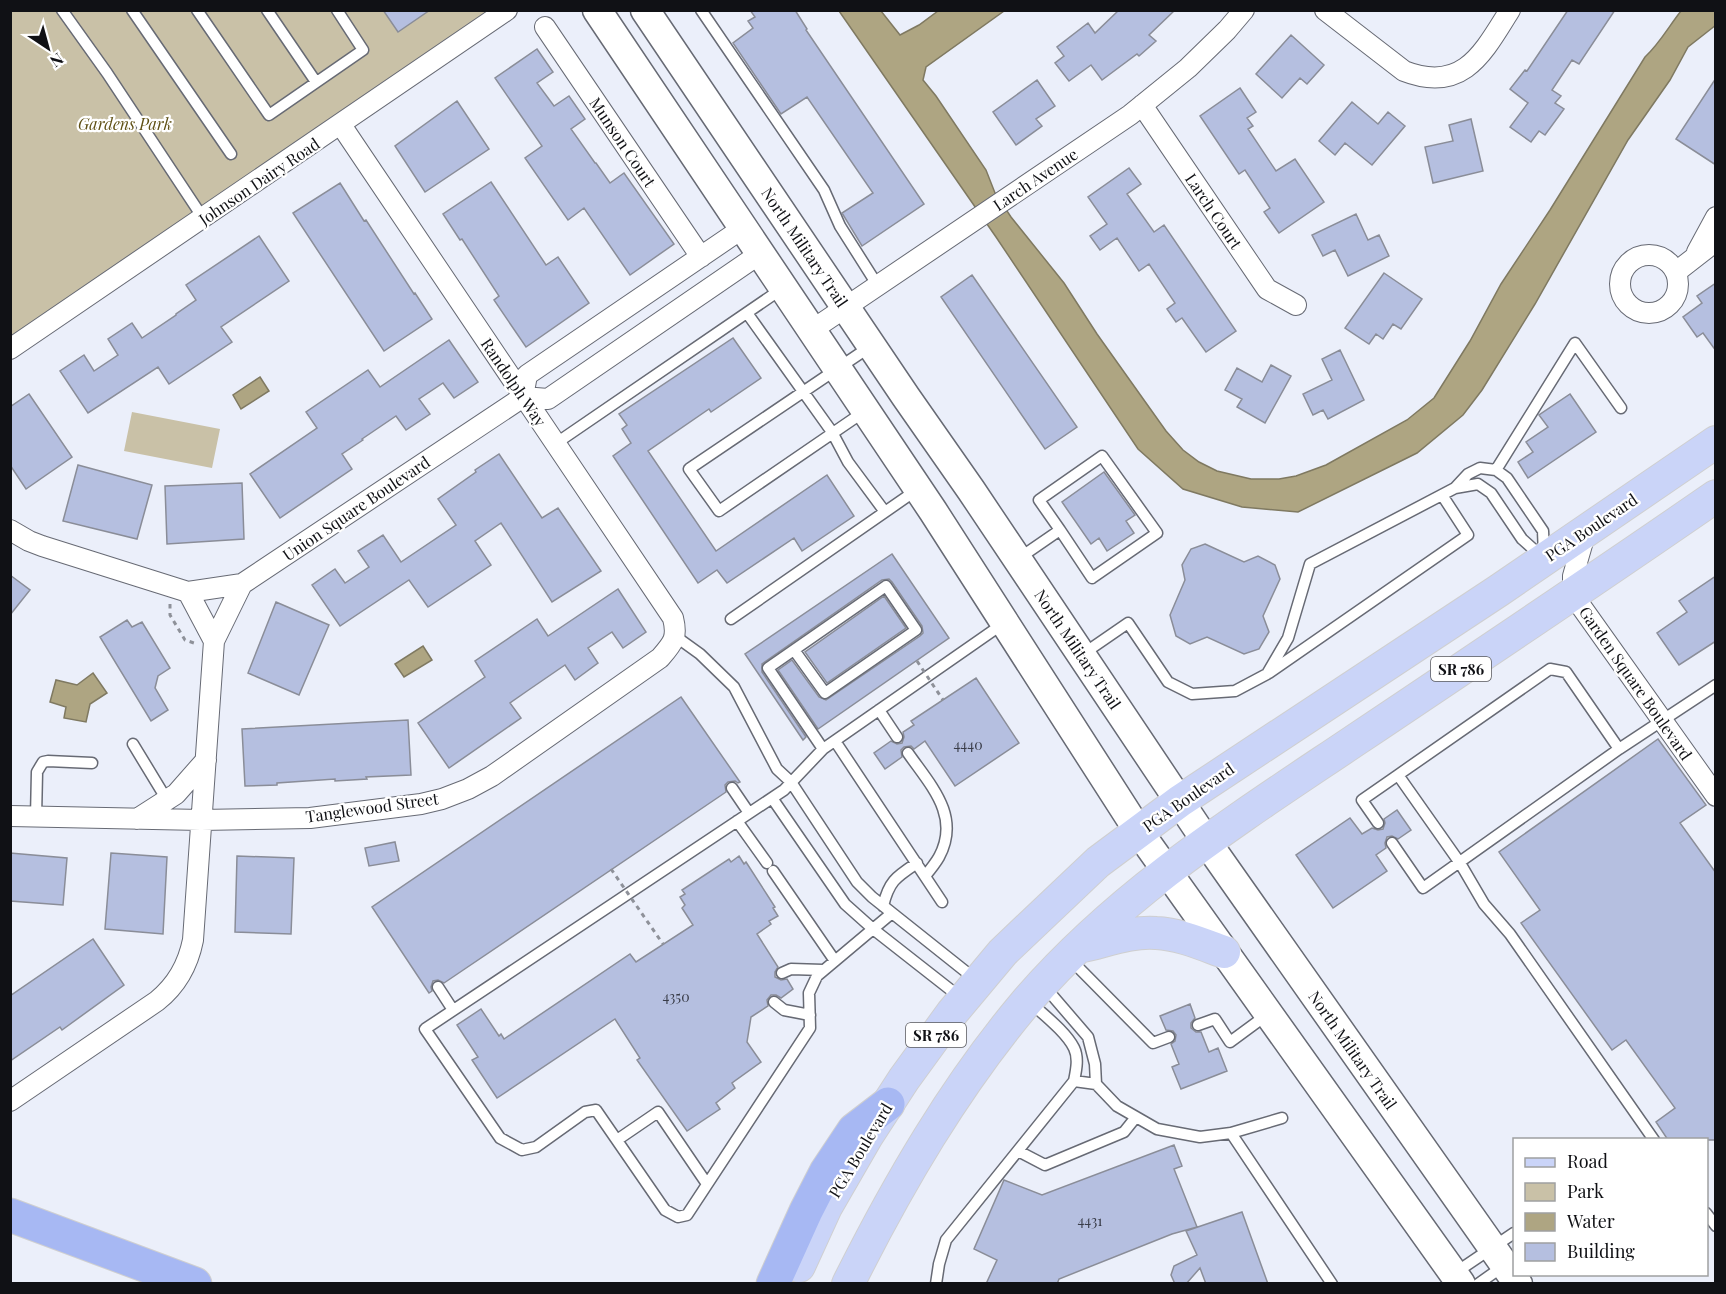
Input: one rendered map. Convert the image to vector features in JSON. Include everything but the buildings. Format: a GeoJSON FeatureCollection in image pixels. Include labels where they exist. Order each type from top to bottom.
{"type":"FeatureCollection","features":[{"type":"Feature","properties":{"kind":"highway"},"geometry":{"type":"LineString","coordinates":[[773,1284],[806,1210],[826,1172],[854,1130],[888,1104]]}},
{"type":"Feature","properties":{"kind":"highway"},"geometry":{"type":"LineString","coordinates":[[10,1215],[195,1284]]}},
{"type":"Feature","properties":{"kind":"main road"},"geometry":{"type":"LineString","coordinates":[[597,10],[866,410],[1139,832],[1462,1281]]}},
{"type":"Feature","properties":{"kind":"main road","name":"North Military Trail"},"geometry":{"type":"LineString","coordinates":[[645,10],[1206,841],[1509,1257]]}},
{"type":"Feature","properties":{"kind":"main road","name":"PGA Boulevard"},"geometry":{"type":"LineString","coordinates":[[791,1284],[826,1207],[867,1136],[904,1079],[970,991],[1003,952],[1098,862],[1180,801],[1545,559],[1716,442]]}},
{"type":"Feature","properties":{"kind":"main road","name":"SR 786"},"geometry":{"type":"LineString","coordinates":[[848,1284],[874,1231],[912,1164],[988,1050],[1036,992],[1074,952],[1132,899],[1206,841],[1573,595],[1716,496]]}},
{"type":"Feature","properties":{"kind":"main road"},"geometry":{"type":"LineString","coordinates":[[1455,673],[1467,651],[1494,625],[1524,605],[1537,587],[1546,565],[1545,559]]}},
{"type":"Feature","properties":{"kind":"main road"},"geometry":{"type":"LineString","coordinates":[[1074,952],[1133,934],[1155,933],[1177,936],[1224,952]]}},
{"type":"Feature","properties":{"kind":"street","name":"Johnson Dairy Road"},"geometry":{"type":"LineString","coordinates":[[10,349],[507,10]]}},
{"type":"Feature","properties":{"kind":"street","name":"Larch Avenue"},"geometry":{"type":"LineString","coordinates":[[812,330],[1142,105],[1188,68],[1244,10]]}},
{"type":"Feature","properties":{"kind":"street"},"geometry":{"type":"LineString","coordinates":[[1325,10],[1404,71],[1427,78],[1451,76],[1478,59],[1510,10]]}},
{"type":"Feature","properties":{"kind":"street","name":"Munson Court"},"geometry":{"type":"LineString","coordinates":[[545,27],[701,257]]}},
{"type":"Feature","properties":{"kind":"street","name":"Larch Court"},"geometry":{"type":"LineString","coordinates":[[1142,105],[1267,289],[1296,304]]}},
{"type":"Feature","properties":{"kind":"street","name":"Randolph Way"},"geometry":{"type":"LineString","coordinates":[[341,125],[673,618],[676,630],[674,639]]}},
{"type":"Feature","properties":{"kind":"street"},"geometry":{"type":"LineString","coordinates":[[1694,258],[1716,217]]}},
{"type":"Feature","properties":{"kind":"street"},"geometry":{"type":"LineString","coordinates":[[743,228],[527,375],[523,397],[548,399],[761,253]]}},
{"type":"Feature","properties":{"kind":"street"},"geometry":{"type":"LineString","coordinates":[[1676,272],[1716,241]]}},
{"type":"Feature","properties":{"kind":"street","name":"Union Square Boulevard"},"geometry":{"type":"LineString","coordinates":[[242,584],[523,397]]}},
{"type":"Feature","properties":{"kind":"street"},"geometry":{"type":"LineString","coordinates":[[10,530],[42,546],[179,590],[242,584]]}},
{"type":"Feature","properties":{"kind":"street","name":"Garden Square Boulevard"},"geometry":{"type":"LineString","coordinates":[[1586,531],[1573,576],[1573,595],[1716,796]]}},
{"type":"Feature","properties":{"kind":"street"},"geometry":{"type":"LineString","coordinates":[[10,1101],[157,1001],[174,985],[185,967],[193,940],[214,645],[242,584]]}},
{"type":"Feature","properties":{"kind":"street"},"geometry":{"type":"LineString","coordinates":[[179,590],[214,645]]}},
{"type":"Feature","properties":{"kind":"street","name":"Tanglewood Street"},"geometry":{"type":"LineString","coordinates":[[10,816],[201,820],[310,818],[422,804],[468,789],[502,769],[660,658],[674,639]]}},
{"type":"Feature","properties":{"kind":"street"},"geometry":{"type":"LineString","coordinates":[[137,819],[176,794],[206,760]]}},
{"type":"Feature","properties":{"kind":"lane"},"geometry":{"type":"LineString","coordinates":[[62,10],[203,218]]}},
{"type":"Feature","properties":{"kind":"lane"},"geometry":{"type":"LineString","coordinates":[[132,10],[231,154]]}},
{"type":"Feature","properties":{"kind":"lane"},"geometry":{"type":"LineString","coordinates":[[197,10],[269,115],[363,50],[337,10]]}},
{"type":"Feature","properties":{"kind":"lane"},"geometry":{"type":"LineString","coordinates":[[267,10],[316,82]]}},
{"type":"Feature","properties":{"kind":"lane"},"geometry":{"type":"LineString","coordinates":[[701,10],[824,190],[840,226],[878,286]]}},
{"type":"Feature","properties":{"kind":"lane"},"geometry":{"type":"LineString","coordinates":[[555,444],[783,287]]}},
{"type":"Feature","properties":{"kind":"lane"},"geometry":{"type":"LineString","coordinates":[[747,313],[832,432],[848,462],[885,512]]}},
{"type":"Feature","properties":{"kind":"lane"},"geometry":{"type":"LineString","coordinates":[[1496,470],[1575,343],[1621,408]]}},
{"type":"Feature","properties":{"kind":"lane"},"geometry":{"type":"LineString","coordinates":[[866,410],[719,511],[689,469],[872,346]]}},
{"type":"Feature","properties":{"kind":"lane"},"geometry":{"type":"LineString","coordinates":[[1102,456],[1156,533],[1092,578],[1060,530],[1040,500],[1102,456]]}},
{"type":"Feature","properties":{"kind":"lane"},"geometry":{"type":"LineString","coordinates":[[1455,488],[1468,474],[1480,468],[1496,470],[1507,478],[1543,531],[1545,559]]}},
{"type":"Feature","properties":{"kind":"lane"},"geometry":{"type":"LineString","coordinates":[[1267,674],[1288,638],[1310,564],[1455,488],[1478,484],[1491,493],[1522,538],[1545,559]]}},
{"type":"Feature","properties":{"kind":"lane"},"geometry":{"type":"LineString","coordinates":[[731,619],[918,489]]}},
{"type":"Feature","properties":{"kind":"lane"},"geometry":{"type":"LineString","coordinates":[[1082,655],[1128,623],[1168,682],[1192,694],[1235,691],[1267,674],[1468,535],[1442,495]]}},
{"type":"Feature","properties":{"kind":"lane"},"geometry":{"type":"LineString","coordinates":[[1017,559],[1060,530]]}},
{"type":"Feature","properties":{"kind":"lane"},"geometry":{"type":"LineString","coordinates":[[794,650],[825,693],[916,630],[886,586],[768,668],[823,749]]}},
{"type":"Feature","properties":{"kind":"lane"},"geometry":{"type":"LineString","coordinates":[[916,863],[897,876],[887,889],[887,909],[873,930],[817,976],[809,993],[810,1028],[687,1215],[678,1217],[665,1210],[597,1110],[585,1112],[536,1147],[522,1150],[500,1138],[425,1029],[784,790],[823,749],[1005,623]]}},
{"type":"Feature","properties":{"kind":"lane"},"geometry":{"type":"LineString","coordinates":[[674,639],[700,654],[734,687],[777,769],[791,782],[857,882],[970,991]]}},
{"type":"Feature","properties":{"kind":"lane"},"geometry":{"type":"LineString","coordinates":[[1378,823],[1362,801],[1550,669],[1566,672],[1618,749]]}},
{"type":"Feature","properties":{"kind":"lane"},"geometry":{"type":"LineString","coordinates":[[1392,843],[1423,888],[1618,749],[1716,685]]}},
{"type":"Feature","properties":{"kind":"lane"},"geometry":{"type":"LineString","coordinates":[[879,710],[897,737]]}},
{"type":"Feature","properties":{"kind":"lane"},"geometry":{"type":"LineString","coordinates":[[835,741],[942,902]]}},
{"type":"Feature","properties":{"kind":"lane"},"geometry":{"type":"LineString","coordinates":[[134,744],[167,800]]}},
{"type":"Feature","properties":{"kind":"lane"},"geometry":{"type":"LineString","coordinates":[[908,753],[939,798],[947,819],[945,840],[939,857],[925,876]]}},
{"type":"Feature","properties":{"kind":"lane"},"geometry":{"type":"LineString","coordinates":[[36,817],[37,772],[43,762],[92,763]]}},
{"type":"Feature","properties":{"kind":"lane"},"geometry":{"type":"LineString","coordinates":[[1398,775],[1460,863],[1484,904],[1510,934],[1651,1138]]}},
{"type":"Feature","properties":{"kind":"lane"},"geometry":{"type":"LineString","coordinates":[[732,788],[749,813]]}},
{"type":"Feature","properties":{"kind":"lane"},"geometry":{"type":"LineString","coordinates":[[772,798],[845,904],[873,930],[970,991]]}},
{"type":"Feature","properties":{"kind":"lane"},"geometry":{"type":"LineString","coordinates":[[737,821],[835,960]]}},
{"type":"Feature","properties":{"kind":"lane"},"geometry":{"type":"LineString","coordinates":[[1074,952],[1153,1043],[1169,1037]]}},
{"type":"Feature","properties":{"kind":"lane"},"geometry":{"type":"LineString","coordinates":[[782,973],[791,969],[823,970]]}},
{"type":"Feature","properties":{"kind":"lane"},"geometry":{"type":"LineString","coordinates":[[438,987],[453,1010]]}},
{"type":"Feature","properties":{"kind":"lane"},"geometry":{"type":"LineString","coordinates":[[936,1284],[946,1240],[1074,1081],[1077,1067],[1075,1049],[1036,992]]}},
{"type":"Feature","properties":{"kind":"lane"},"geometry":{"type":"LineString","coordinates":[[1036,992],[1088,1037],[1095,1064],[1096,1084]]}},
{"type":"Feature","properties":{"kind":"lane"},"geometry":{"type":"LineString","coordinates":[[774,1002],[784,1010],[810,1015]]}},
{"type":"Feature","properties":{"kind":"lane"},"geometry":{"type":"LineString","coordinates":[[1198,1025],[1215,1019],[1230,1042],[1268,1014]]}},
{"type":"Feature","properties":{"kind":"lane"},"geometry":{"type":"LineString","coordinates":[[1074,1081],[1096,1084],[1117,1106],[1157,1129],[1200,1137],[1231,1133],[1282,1118]]}},
{"type":"Feature","properties":{"kind":"lane"},"geometry":{"type":"LineString","coordinates":[[617,1140],[658,1112],[707,1184]]}},
{"type":"Feature","properties":{"kind":"lane"},"geometry":{"type":"LineString","coordinates":[[1018,1151],[1045,1165],[1124,1132],[1137,1117]]}},
{"type":"Feature","properties":{"kind":"lane"},"geometry":{"type":"LineString","coordinates":[[1231,1133],[1332,1284]]}},
{"type":"Feature","properties":{"kind":"lane"},"geometry":{"type":"LineString","coordinates":[[1462,1281],[1509,1257]]}},
{"type":"Feature","properties":{"kind":"lane"},"geometry":{"type":"LineString","coordinates":[[1462,1281],[1509,1257]]}},
{"type":"Feature","properties":{"kind":"path"},"geometry":{"type":"LineString","coordinates":[[179,590],[170,615],[185,640],[214,645]]}},
{"type":"Feature","properties":{"kind":"path"},"geometry":{"type":"LineString","coordinates":[[916,661],[943,700]]}},
{"type":"Feature","properties":{"kind":"path"},"geometry":{"type":"LineString","coordinates":[[611,869],[663,944]]}},
{"type":"Feature","properties":{"kind":"green space","name":"Gardens Park"},"geometry":{"type":"Polygon","coordinates":[[[11,11],[490,11],[11,337],[11,11]]]}},
{"type":"Feature","properties":{"kind":"green space"},"geometry":{"type":"Polygon","coordinates":[[[132,412],[220,429],[212,468],[124,451],[132,412]]]}},
{"type":"Feature","properties":{"kind":"water"},"geometry":{"type":"Polygon","coordinates":[[[839,11],[881,11],[900,35],[938,11],[1004,11],[926,67],[923,80],[986,170],[995,193],[1011,217],[1064,283],[1166,431],[1183,450],[1199,462],[1217,471],[1251,479],[1279,479],[1296,476],[1326,465],[1407,420],[1434,398],[1470,341],[1501,284],[1645,57],[1681,11],[1715,11],[1716,25],[1688,47],[1670,80],[1628,140],[1535,304],[1482,390],[1463,415],[1417,453],[1298,512],[1242,507],[1183,489],[1138,449],[996,237],[839,11]]]}},
{"type":"Feature","properties":{"kind":"water"},"geometry":{"type":"Polygon","coordinates":[[[260,377],[269,391],[241,409],[233,395],[260,377]]]}},
{"type":"Feature","properties":{"kind":"water"},"geometry":{"type":"Polygon","coordinates":[[[423,646],[432,660],[404,677],[395,664],[423,646]]]}},
{"type":"Feature","properties":{"kind":"water"},"geometry":{"type":"Polygon","coordinates":[[[93,673],[107,693],[90,704],[86,722],[64,718],[66,707],[50,702],[56,680],[77,685],[93,673]]]}}]}
